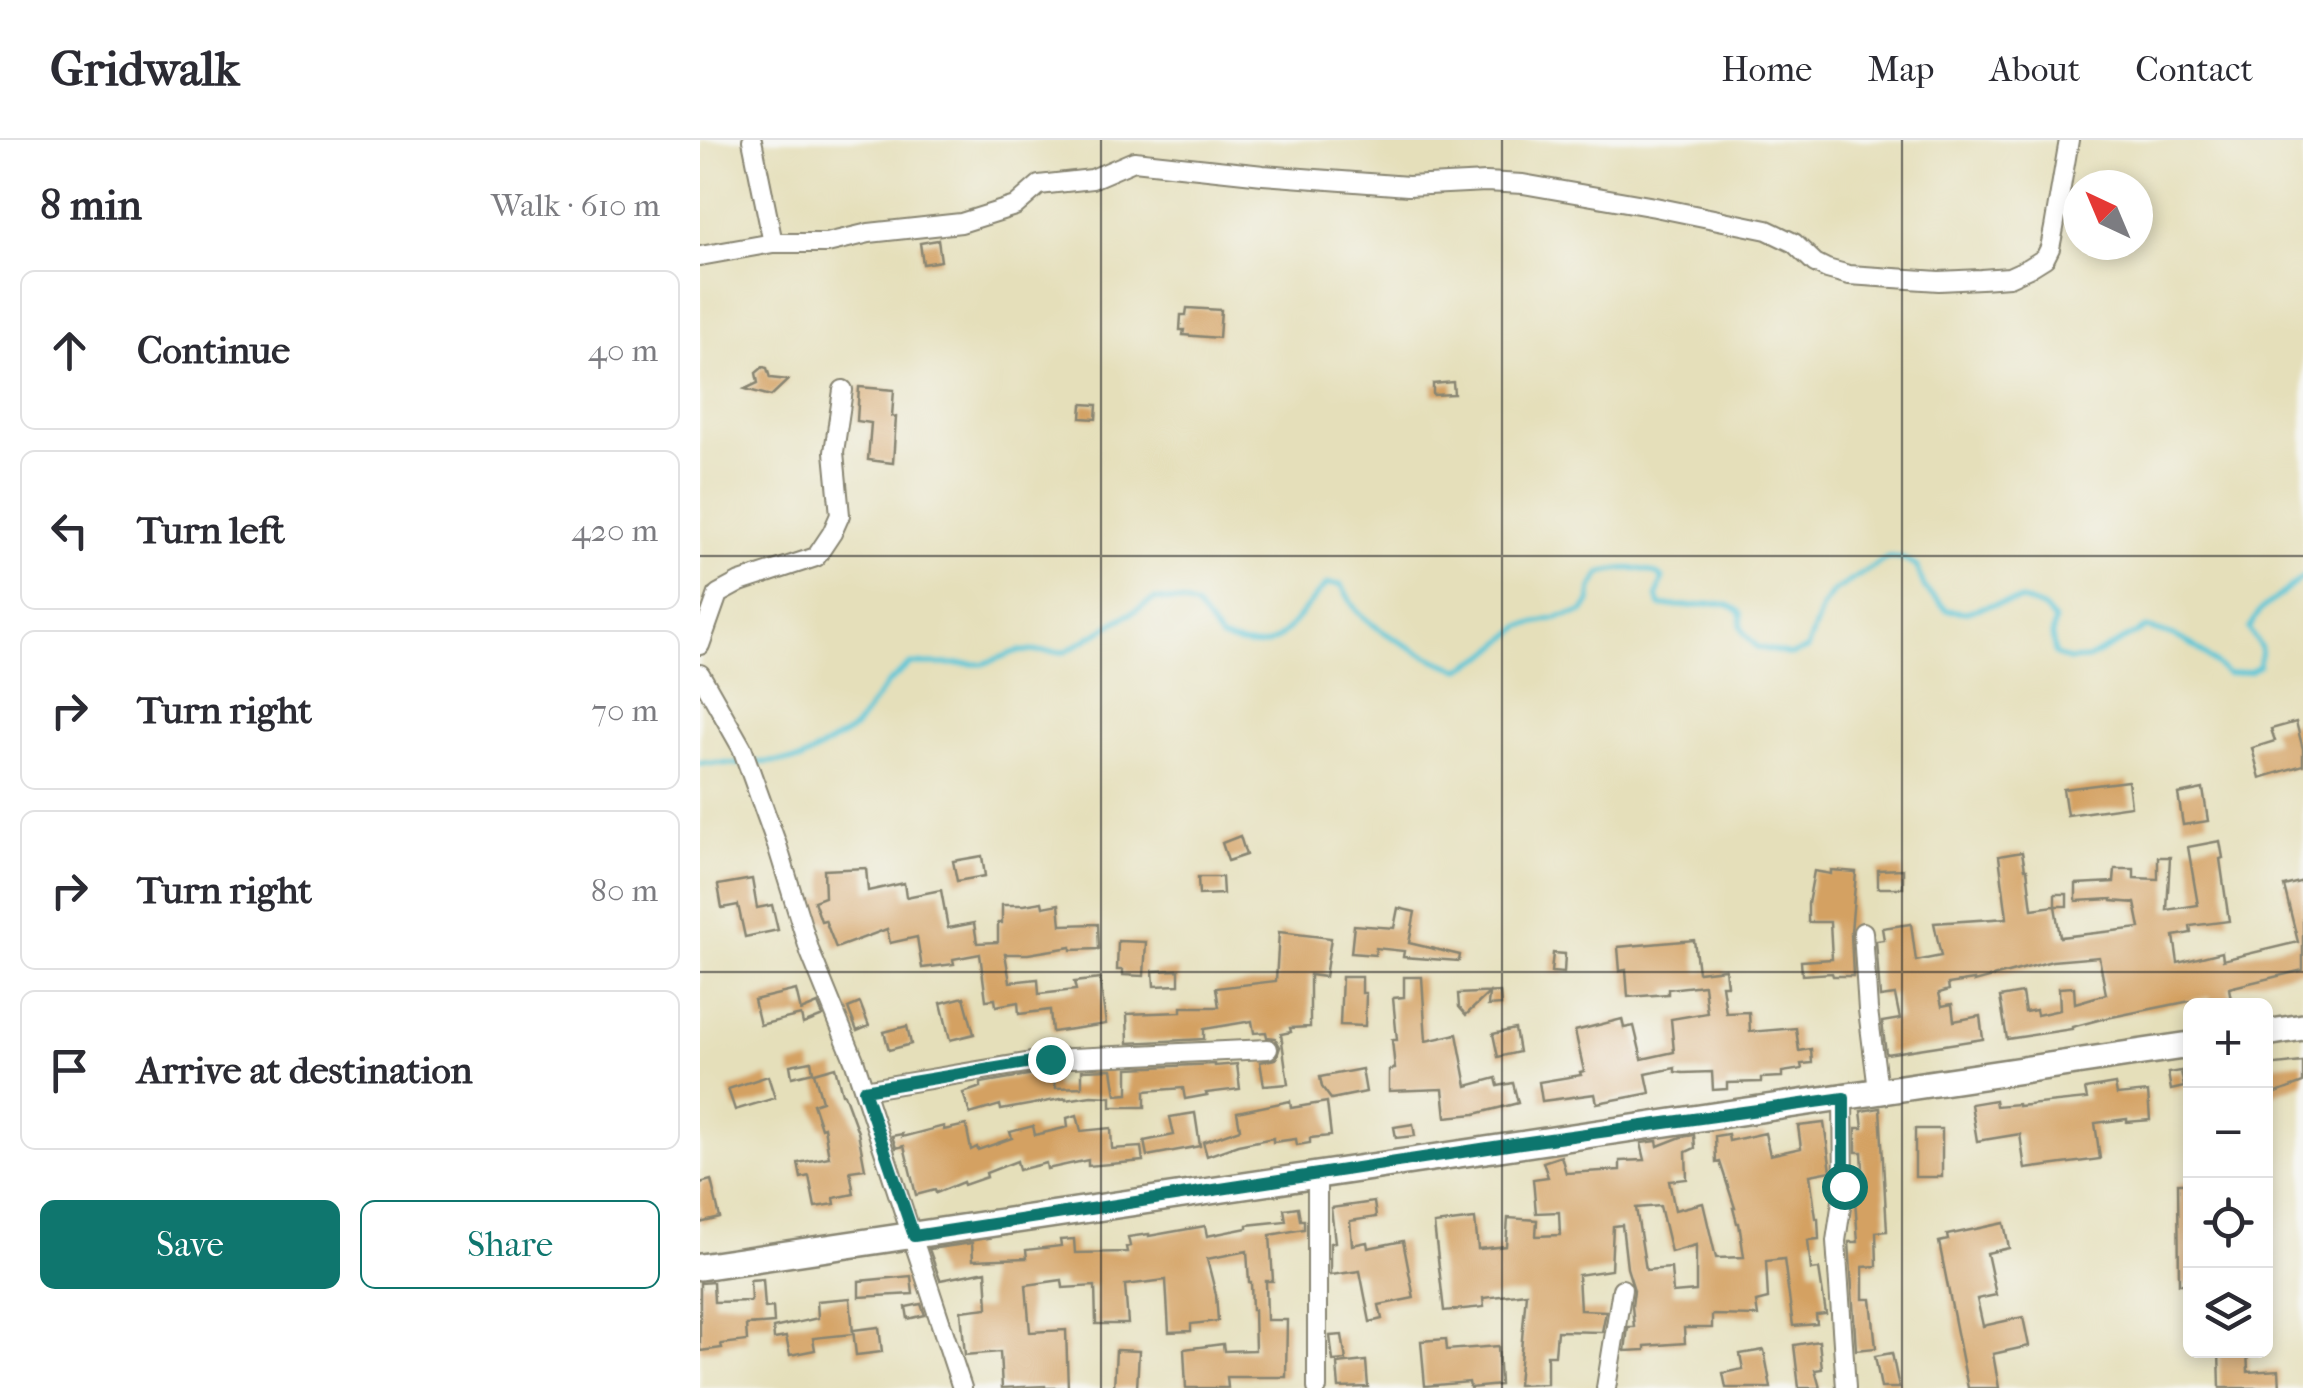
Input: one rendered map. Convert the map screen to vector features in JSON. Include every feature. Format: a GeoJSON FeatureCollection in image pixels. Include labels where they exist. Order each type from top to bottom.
{"type":"FeatureCollection","features":[{"type":"Feature","properties":{"kind":"main road"},"geometry":{"type":"LineString","coordinates":[[2273,1032],[2303,1027]]}},
{"type":"Feature","properties":{"kind":"main road"},"geometry":{"type":"LineString","coordinates":[[700,1267],[2183,1046]]}},
{"type":"Feature","properties":{"kind":"street"},"geometry":{"type":"LineString","coordinates":[[752,140],[774,243]]}},
{"type":"Feature","properties":{"kind":"street"},"geometry":{"type":"LineString","coordinates":[[700,256],[774,243],[828,243],[886,231],[962,223],[1015,206],[1039,185],[1092,179],[1134,161],[1408,186],[1523,184],[1766,230],[1794,243],[1827,270],[1849,275],[1939,281],[1981,279],[2010,276],[2045,258],[2069,140]]}},
{"type":"Feature","properties":{"kind":"street"},"geometry":{"type":"LineString","coordinates":[[700,645],[718,594],[740,582],[816,557],[832,534],[840,515],[834,452],[844,390]]}},
{"type":"Feature","properties":{"kind":"street"},"geometry":{"type":"LineString","coordinates":[[700,674],[742,748],[810,952],[864,1090],[962,1388]]}},
{"type":"Feature","properties":{"kind":"street"},"geometry":{"type":"LineString","coordinates":[[1863,932],[1878,1090]]}},
{"type":"Feature","properties":{"kind":"street"},"geometry":{"type":"LineString","coordinates":[[864,1090],[1050,1059],[1268,1049]]}},
{"type":"Feature","properties":{"kind":"street"},"geometry":{"type":"LineString","coordinates":[[1844,1098],[1844,1186],[1836,1241],[1846,1388]]}},
{"type":"Feature","properties":{"kind":"street"},"geometry":{"type":"LineString","coordinates":[[1316,1388],[1317,1175]]}},
{"type":"Feature","properties":{"kind":"street"},"geometry":{"type":"LineString","coordinates":[[1606,1388],[1622,1289]]}},
{"type":"Feature","properties":{"kind":"building"},"geometry":{"type":"Polygon","coordinates":[[[938,240],[941,261],[923,264],[920,243],[938,240]]]}},
{"type":"Feature","properties":{"kind":"building"},"geometry":{"type":"Polygon","coordinates":[[[1187,308],[1221,310],[1219,338],[1183,335],[1181,315],[1186,315],[1187,308]]]}},
{"type":"Feature","properties":{"kind":"building"},"geometry":{"type":"Polygon","coordinates":[[[763,367],[770,378],[788,380],[771,396],[745,389],[758,383],[756,373],[763,367]]]}},
{"type":"Feature","properties":{"kind":"building"},"geometry":{"type":"Polygon","coordinates":[[[1453,382],[1454,394],[1433,395],[1433,384],[1453,382]]]}},
{"type":"Feature","properties":{"kind":"building"},"geometry":{"type":"Polygon","coordinates":[[[859,387],[894,390],[893,463],[868,460],[871,423],[857,421],[859,387]]]}},
{"type":"Feature","properties":{"kind":"building"},"geometry":{"type":"Polygon","coordinates":[[[1082,404],[1097,405],[1096,419],[1081,418],[1082,404]]]}},
{"type":"Feature","properties":{"kind":"building"},"geometry":{"type":"Polygon","coordinates":[[[2296,722],[2303,765],[2260,778],[2252,748],[2275,741],[2271,729],[2296,722]]]}},
{"type":"Feature","properties":{"kind":"building"},"geometry":{"type":"Polygon","coordinates":[[[2128,781],[2131,806],[2067,815],[2063,789],[2128,781]]]}},
{"type":"Feature","properties":{"kind":"building"},"geometry":{"type":"Polygon","coordinates":[[[2203,789],[2208,821],[2183,825],[2178,794],[2203,789]]]}},
{"type":"Feature","properties":{"kind":"building"},"geometry":{"type":"Polygon","coordinates":[[[1240,836],[1246,855],[1228,861],[1222,843],[1240,836]]]}},
{"type":"Feature","properties":{"kind":"building"},"geometry":{"type":"Polygon","coordinates":[[[2220,841],[2229,921],[2190,926],[2191,933],[2174,936],[2178,963],[2222,952],[2223,960],[2298,942],[2284,886],[2303,881],[2303,970],[2229,988],[2231,998],[2183,998],[2183,1002],[2072,1029],[2007,1039],[2000,997],[2022,993],[2025,1012],[2036,1010],[2037,1015],[2060,1010],[2059,988],[2074,987],[2075,1003],[2106,994],[2099,957],[2052,961],[1974,982],[1948,984],[1949,990],[1939,993],[1942,1006],[1952,1004],[1954,1021],[1980,1016],[1983,1039],[1886,1054],[1882,1022],[1900,1019],[1895,995],[1880,997],[1876,941],[1884,940],[1882,928],[1911,924],[1916,961],[1941,956],[1934,923],[2007,918],[1999,856],[2022,852],[2032,909],[2055,906],[2060,937],[2140,928],[2135,903],[2112,899],[2076,901],[2076,884],[2114,882],[2115,869],[2134,869],[2134,878],[2158,879],[2158,857],[2170,857],[2167,910],[2198,905],[2188,847],[2220,841]]]}},
{"type":"Feature","properties":{"kind":"building"},"geometry":{"type":"Polygon","coordinates":[[[982,856],[985,876],[957,881],[953,861],[982,856]]]}},
{"type":"Feature","properties":{"kind":"building"},"geometry":{"type":"Polygon","coordinates":[[[866,868],[868,891],[904,883],[906,897],[941,890],[948,928],[974,923],[977,943],[998,942],[1002,905],[1059,904],[1061,925],[1098,924],[1099,949],[1071,947],[1005,954],[1010,982],[1038,979],[1039,994],[1076,990],[1074,982],[1100,979],[1106,1024],[1052,1032],[1050,1010],[1019,1014],[1018,1002],[996,1006],[995,999],[986,1000],[980,954],[953,959],[954,964],[922,968],[917,937],[890,943],[887,929],[836,948],[814,901],[825,897],[824,870],[866,868]]]}},
{"type":"Feature","properties":{"kind":"building"},"geometry":{"type":"Polygon","coordinates":[[[1903,869],[1903,888],[1878,888],[1878,870],[1903,869]]]}},
{"type":"Feature","properties":{"kind":"building"},"geometry":{"type":"Polygon","coordinates":[[[1831,870],[1856,872],[1851,933],[1853,976],[1802,975],[1801,961],[1832,959],[1830,922],[1808,922],[1814,871],[1831,874],[1831,870]]]}},
{"type":"Feature","properties":{"kind":"building"},"geometry":{"type":"Polygon","coordinates":[[[1198,877],[1222,877],[1223,894],[1199,895],[1198,877]]]}},
{"type":"Feature","properties":{"kind":"building"},"geometry":{"type":"Polygon","coordinates":[[[752,879],[757,908],[772,905],[778,930],[745,937],[738,905],[722,908],[718,885],[752,879]]]}},
{"type":"Feature","properties":{"kind":"building"},"geometry":{"type":"Polygon","coordinates":[[[2055,894],[2067,894],[2067,906],[2055,906],[2055,894]]]}},
{"type":"Feature","properties":{"kind":"building"},"geometry":{"type":"Polygon","coordinates":[[[1398,908],[1415,912],[1409,943],[1460,955],[1459,961],[1403,957],[1404,951],[1376,948],[1375,955],[1351,953],[1354,925],[1394,928],[1398,908]]]}},
{"type":"Feature","properties":{"kind":"building"},"geometry":{"type":"Polygon","coordinates":[[[1279,932],[1331,938],[1325,977],[1310,975],[1310,1027],[1290,1028],[1291,1032],[1281,1034],[1288,1084],[1264,1086],[1260,1062],[1276,1059],[1280,1047],[1266,1032],[1254,1033],[1252,1021],[1204,1029],[1204,1039],[1128,1043],[1127,1014],[1219,1007],[1216,988],[1276,981],[1279,932]]]}},
{"type":"Feature","properties":{"kind":"building"},"geometry":{"type":"Polygon","coordinates":[[[1694,940],[1698,972],[1725,969],[1727,985],[1722,985],[1726,1013],[1749,1012],[1750,1032],[1796,1028],[1799,1051],[1811,1049],[1812,1063],[1782,1072],[1782,1077],[1727,1083],[1727,1089],[1713,1090],[1712,1072],[1683,1073],[1675,1072],[1675,1068],[1646,1074],[1650,1093],[1597,1103],[1595,1094],[1542,1101],[1539,1082],[1581,1075],[1584,1071],[1575,1031],[1622,1019],[1624,1028],[1634,1026],[1642,1059],[1674,1052],[1671,1019],[1707,1013],[1704,985],[1668,989],[1668,994],[1628,997],[1626,970],[1620,971],[1618,947],[1694,940]]]}},
{"type":"Feature","properties":{"kind":"building"},"geometry":{"type":"Polygon","coordinates":[[[1118,941],[1146,942],[1144,976],[1123,975],[1123,970],[1117,970],[1118,941]]]}},
{"type":"Feature","properties":{"kind":"building"},"geometry":{"type":"Polygon","coordinates":[[[1553,953],[1565,954],[1564,973],[1551,972],[1553,953]]]}},
{"type":"Feature","properties":{"kind":"building"},"geometry":{"type":"Polygon","coordinates":[[[1179,970],[1179,985],[1154,986],[1153,971],[1179,970]]]}},
{"type":"Feature","properties":{"kind":"building"},"geometry":{"type":"Polygon","coordinates":[[[1342,977],[1362,977],[1362,993],[1366,993],[1365,1026],[1340,1025],[1342,977]]]}},
{"type":"Feature","properties":{"kind":"building"},"geometry":{"type":"Polygon","coordinates":[[[1404,977],[1422,977],[1426,1041],[1457,1034],[1467,1086],[1496,1078],[1498,1086],[1513,1083],[1518,1103],[1446,1117],[1443,1089],[1389,1091],[1389,1070],[1395,1069],[1392,1040],[1397,1040],[1393,998],[1404,997],[1404,977]]]}},
{"type":"Feature","properties":{"kind":"building"},"geometry":{"type":"Polygon","coordinates":[[[796,990],[801,1011],[818,1004],[823,1016],[803,1024],[801,1015],[760,1025],[754,1000],[796,990]]]}},
{"type":"Feature","properties":{"kind":"building"},"geometry":{"type":"Polygon","coordinates":[[[1500,992],[1501,1005],[1488,1006],[1489,993],[1466,1015],[1459,1007],[1458,994],[1500,992]]]}},
{"type":"Feature","properties":{"kind":"building"},"geometry":{"type":"Polygon","coordinates":[[[964,997],[974,1034],[950,1040],[941,1003],[964,997]]]}},
{"type":"Feature","properties":{"kind":"building"},"geometry":{"type":"Polygon","coordinates":[[[860,1003],[869,1026],[857,1031],[848,1008],[860,1003]]]}},
{"type":"Feature","properties":{"kind":"building"},"geometry":{"type":"Polygon","coordinates":[[[907,1026],[911,1044],[889,1050],[884,1032],[907,1026]]]}},
{"type":"Feature","properties":{"kind":"building"},"geometry":{"type":"Polygon","coordinates":[[[1515,1029],[1519,1052],[1498,1057],[1493,1034],[1515,1029]]]}},
{"type":"Feature","properties":{"kind":"building"},"geometry":{"type":"Polygon","coordinates":[[[811,1061],[813,1072],[792,1077],[790,1065],[811,1061]]]}},
{"type":"Feature","properties":{"kind":"building"},"geometry":{"type":"Polygon","coordinates":[[[2303,1062],[2303,1083],[2273,1094],[2273,1065],[2303,1062]]]}},
{"type":"Feature","properties":{"kind":"building"},"geometry":{"type":"Polygon","coordinates":[[[1237,1064],[1240,1089],[1185,1099],[1183,1088],[1145,1091],[1145,1107],[1111,1107],[1111,1097],[1091,1096],[1001,1110],[1000,1105],[970,1114],[963,1093],[981,1087],[981,1083],[1051,1071],[1056,1088],[1082,1087],[1082,1070],[1112,1069],[1116,1095],[1128,1094],[1128,1068],[1237,1064]]]}},
{"type":"Feature","properties":{"kind":"building"},"geometry":{"type":"Polygon","coordinates":[[[835,1067],[858,1132],[865,1169],[850,1171],[854,1194],[834,1198],[835,1204],[815,1207],[809,1176],[801,1178],[798,1163],[829,1157],[824,1127],[821,1128],[813,1104],[822,1101],[814,1073],[835,1067]]]}},
{"type":"Feature","properties":{"kind":"building"},"geometry":{"type":"Polygon","coordinates":[[[1362,1069],[1366,1092],[1331,1099],[1322,1087],[1320,1077],[1362,1069]]]}},
{"type":"Feature","properties":{"kind":"building"},"geometry":{"type":"Polygon","coordinates":[[[2181,1071],[2183,1087],[2171,1090],[2168,1073],[2181,1071]]]}},
{"type":"Feature","properties":{"kind":"building"},"geometry":{"type":"Polygon","coordinates":[[[768,1076],[775,1098],[735,1110],[728,1089],[768,1076]]]}},
{"type":"Feature","properties":{"kind":"building"},"geometry":{"type":"Polygon","coordinates":[[[2115,1084],[2117,1095],[2148,1092],[2150,1120],[2095,1123],[2100,1159],[2025,1169],[2020,1134],[1977,1141],[1971,1104],[1995,1100],[1996,1106],[2018,1106],[2087,1099],[2085,1089],[2115,1084]]]}},
{"type":"Feature","properties":{"kind":"building"},"geometry":{"type":"Polygon","coordinates":[[[1290,1101],[1291,1108],[1327,1102],[1331,1136],[1310,1138],[1310,1143],[1297,1145],[1296,1139],[1273,1142],[1273,1138],[1207,1156],[1203,1142],[1240,1129],[1237,1112],[1290,1101]]]}},
{"type":"Feature","properties":{"kind":"building"},"geometry":{"type":"Polygon","coordinates":[[[1880,1108],[1887,1231],[1876,1232],[1877,1266],[1863,1267],[1863,1299],[1871,1299],[1876,1348],[1856,1350],[1849,1242],[1858,1242],[1856,1186],[1864,1186],[1862,1152],[1856,1152],[1856,1128],[1863,1128],[1861,1111],[1880,1108]]]}},
{"type":"Feature","properties":{"kind":"building"},"geometry":{"type":"Polygon","coordinates":[[[1195,1113],[1200,1146],[1147,1156],[1144,1141],[1174,1135],[1170,1117],[1195,1113]]]}},
{"type":"Feature","properties":{"kind":"building"},"geometry":{"type":"Polygon","coordinates":[[[1077,1115],[1081,1131],[1111,1128],[1112,1149],[1141,1147],[1143,1161],[1088,1166],[1088,1160],[1047,1169],[1046,1163],[1019,1170],[1017,1161],[964,1185],[963,1182],[936,1193],[935,1190],[916,1195],[904,1146],[896,1148],[892,1136],[966,1125],[971,1150],[978,1150],[1012,1138],[1010,1132],[1033,1126],[1035,1135],[1068,1127],[1067,1118],[1077,1115]]]}},
{"type":"Feature","properties":{"kind":"building"},"geometry":{"type":"Polygon","coordinates":[[[1824,1123],[1831,1171],[1810,1175],[1819,1239],[1808,1240],[1811,1270],[1819,1269],[1826,1314],[1816,1315],[1817,1324],[1793,1326],[1784,1259],[1766,1261],[1768,1299],[1756,1302],[1758,1316],[1712,1315],[1712,1328],[1684,1328],[1685,1343],[1625,1351],[1628,1327],[1634,1327],[1634,1290],[1622,1225],[1613,1226],[1611,1270],[1578,1275],[1580,1310],[1606,1311],[1602,1332],[1557,1331],[1555,1355],[1547,1355],[1547,1384],[1518,1385],[1526,1293],[1483,1298],[1484,1307],[1444,1311],[1434,1224],[1475,1219],[1478,1249],[1506,1246],[1508,1218],[1537,1220],[1536,1236],[1560,1235],[1559,1212],[1536,1213],[1533,1179],[1548,1177],[1543,1162],[1561,1156],[1566,1173],[1620,1170],[1620,1161],[1645,1160],[1641,1143],[1657,1141],[1658,1146],[1694,1135],[1695,1148],[1686,1152],[1687,1179],[1669,1181],[1675,1210],[1703,1203],[1716,1258],[1744,1257],[1735,1208],[1720,1162],[1716,1163],[1715,1136],[1728,1134],[1729,1141],[1765,1133],[1770,1155],[1801,1148],[1798,1126],[1824,1123]],[[1660,1206],[1636,1208],[1646,1270],[1671,1268],[1673,1293],[1696,1291],[1696,1245],[1671,1252],[1660,1206]]]}},
{"type":"Feature","properties":{"kind":"building"},"geometry":{"type":"Polygon","coordinates":[[[1413,1124],[1415,1136],[1396,1138],[1394,1127],[1413,1124]]]}},
{"type":"Feature","properties":{"kind":"building"},"geometry":{"type":"Polygon","coordinates":[[[1915,1129],[1942,1129],[1942,1177],[1915,1177],[1915,1129]]]}},
{"type":"Feature","properties":{"kind":"building"},"geometry":{"type":"Polygon","coordinates":[[[711,1180],[720,1218],[700,1223],[700,1183],[711,1180]]]}},
{"type":"Feature","properties":{"kind":"building"},"geometry":{"type":"Polygon","coordinates":[[[2178,1183],[2183,1183],[2183,1284],[2179,1284],[2178,1183]]]}},
{"type":"Feature","properties":{"kind":"building"},"geometry":{"type":"Polygon","coordinates":[[[1374,1202],[1376,1217],[1350,1221],[1352,1245],[1367,1242],[1368,1248],[1403,1241],[1414,1298],[1379,1305],[1382,1319],[1370,1322],[1360,1271],[1330,1275],[1330,1243],[1335,1242],[1331,1208],[1374,1202]]]}},
{"type":"Feature","properties":{"kind":"building"},"geometry":{"type":"Polygon","coordinates":[[[1298,1207],[1304,1229],[1270,1235],[1273,1281],[1266,1281],[1267,1320],[1287,1320],[1286,1377],[1227,1377],[1228,1388],[1186,1388],[1184,1349],[1223,1344],[1224,1351],[1255,1350],[1247,1251],[1207,1259],[1218,1321],[1191,1324],[1191,1331],[1169,1332],[1166,1280],[1125,1285],[1128,1324],[1096,1324],[1095,1286],[1063,1288],[1062,1280],[1026,1285],[1030,1332],[1066,1330],[1068,1388],[1002,1388],[1000,1352],[965,1355],[961,1311],[988,1308],[986,1271],[940,1280],[929,1249],[972,1243],[973,1260],[1027,1258],[1026,1250],[1061,1246],[1060,1240],[1074,1239],[1075,1253],[1127,1252],[1128,1237],[1205,1226],[1207,1236],[1247,1225],[1286,1221],[1284,1209],[1298,1207]]]}},
{"type":"Feature","properties":{"kind":"building"},"geometry":{"type":"Polygon","coordinates":[[[2004,1223],[2009,1248],[1987,1253],[1996,1295],[1977,1299],[1983,1326],[2023,1317],[2029,1346],[1993,1354],[1999,1388],[1968,1388],[1939,1242],[1948,1240],[1947,1235],[2004,1223]]]}},
{"type":"Feature","properties":{"kind":"building"},"geometry":{"type":"Polygon","coordinates":[[[911,1276],[913,1294],[859,1297],[859,1281],[911,1276]]]}},
{"type":"Feature","properties":{"kind":"building"},"geometry":{"type":"Polygon","coordinates":[[[763,1279],[765,1308],[773,1307],[774,1323],[746,1325],[747,1341],[700,1351],[700,1283],[713,1282],[714,1302],[751,1301],[750,1280],[763,1279]]]}},
{"type":"Feature","properties":{"kind":"building"},"geometry":{"type":"Polygon","coordinates":[[[850,1298],[853,1334],[813,1338],[815,1350],[790,1355],[786,1337],[774,1339],[773,1328],[818,1318],[817,1301],[850,1298]]]}},
{"type":"Feature","properties":{"kind":"building"},"geometry":{"type":"Polygon","coordinates":[[[921,1304],[925,1315],[908,1319],[906,1307],[921,1304]]]}},
{"type":"Feature","properties":{"kind":"building"},"geometry":{"type":"Polygon","coordinates":[[[879,1327],[882,1352],[856,1355],[853,1330],[879,1327]]]}},
{"type":"Feature","properties":{"kind":"building"},"geometry":{"type":"Polygon","coordinates":[[[1342,1335],[1346,1360],[1333,1361],[1330,1336],[1342,1335]]]}},
{"type":"Feature","properties":{"kind":"building"},"geometry":{"type":"Polygon","coordinates":[[[1446,1339],[1447,1350],[1498,1346],[1500,1385],[1470,1388],[1469,1382],[1425,1386],[1421,1341],[1446,1339]]]}},
{"type":"Feature","properties":{"kind":"building"},"geometry":{"type":"Polygon","coordinates":[[[1819,1341],[1822,1369],[1815,1370],[1820,1388],[1799,1388],[1794,1345],[1819,1341]]]}},
{"type":"Feature","properties":{"kind":"building"},"geometry":{"type":"Polygon","coordinates":[[[1116,1350],[1139,1351],[1137,1388],[1114,1388],[1116,1350]]]}},
{"type":"Feature","properties":{"kind":"building"},"geometry":{"type":"Polygon","coordinates":[[[1764,1350],[1771,1388],[1726,1388],[1723,1373],[1743,1369],[1740,1354],[1764,1350]]]}},
{"type":"Feature","properties":{"kind":"building"},"geometry":{"type":"Polygon","coordinates":[[[1892,1353],[1899,1388],[1881,1388],[1875,1356],[1892,1353]]]}},
{"type":"Feature","properties":{"kind":"building"},"geometry":{"type":"Polygon","coordinates":[[[2219,1358],[2247,1358],[2248,1372],[2279,1370],[2280,1388],[2220,1388],[2219,1358]]]}},
{"type":"Feature","properties":{"kind":"building"},"geometry":{"type":"Polygon","coordinates":[[[1366,1361],[1368,1387],[1339,1388],[1337,1364],[1366,1361]]]}},
{"type":"Feature","properties":{"kind":"waterway"},"geometry":{"type":"LineString","coordinates":[[753,763],[801,760],[854,729],[886,685],[910,664],[983,664],[1018,651],[1065,652],[1155,599],[1196,607],[1221,639],[1258,645],[1270,643],[1284,633],[1327,584],[1341,585],[1357,611],[1378,628],[1461,669],[1488,654],[1522,626],[1583,612],[1601,573],[1633,568],[1663,578],[1657,596],[1660,606],[1730,606],[1741,613],[1741,626],[1757,647],[1791,655],[1807,649],[1822,608],[1833,592],[1889,557],[1917,567],[1925,589],[1947,610],[1966,612],[2022,600],[2045,609],[2055,620],[2055,654],[2068,660],[2087,659],[2146,628],[2190,644],[2227,674],[2259,666],[2261,648],[2249,629],[2260,611],[2303,577]]}},
{"type":"Feature","properties":{"kind":"waterway"},"geometry":{"type":"LineString","coordinates":[[700,763],[742,764]]}},
{"type":"Feature","properties":{"kind":"route"},"geometry":{"type":"LineString","coordinates":[[1050,1059],[864,1090],[914,1236],[1844,1098],[1844,1186]]}}]}
